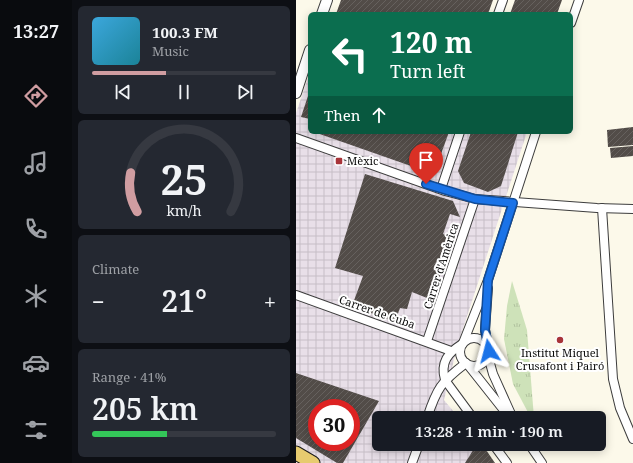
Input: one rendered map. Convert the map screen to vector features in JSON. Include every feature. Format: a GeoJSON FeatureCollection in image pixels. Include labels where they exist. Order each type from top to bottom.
{"type":"FeatureCollection","features":[{"type":"Feature","properties":{"kind":"main road"},"geometry":{"type":"LineString","coordinates":[[296,453],[313,463]]}},
{"type":"Feature","properties":{"kind":"street"},"geometry":{"type":"LineString","coordinates":[[323,12],[327,0]]}},
{"type":"Feature","properties":{"kind":"street"},"geometry":{"type":"LineString","coordinates":[[499,12],[503,0]]}},
{"type":"Feature","properties":{"kind":"street"},"geometry":{"type":"LineString","coordinates":[[573,17],[579,0]]}},
{"type":"Feature","properties":{"kind":"street"},"geometry":{"type":"LineString","coordinates":[[296,93],[308,56]]}},
{"type":"Feature","properties":{"kind":"street"},"geometry":{"type":"LineString","coordinates":[[441,189],[459,134]]}},
{"type":"Feature","properties":{"kind":"street"},"geometry":{"type":"LineString","coordinates":[[505,411],[461,356],[463,344],[488,280],[535,134]]}},
{"type":"Feature","properties":{"kind":"street"},"geometry":{"type":"LineString","coordinates":[[296,138],[441,189],[475,199],[513,203],[602,208],[633,208]]}},
{"type":"Feature","properties":{"kind":"street","name":"Carrer d'Amèrica"},"geometry":{"type":"LineString","coordinates":[[427,341],[475,199]]}},
{"type":"Feature","properties":{"kind":"street"},"geometry":{"type":"LineString","coordinates":[[602,208],[613,379],[620,408],[633,439]]}},
{"type":"Feature","properties":{"kind":"street"},"geometry":{"type":"LineString","coordinates":[[488,280],[485,330],[488,356],[493,374],[508,411]]}},
{"type":"Feature","properties":{"kind":"street","name":"Carrer de Cuba"},"geometry":{"type":"LineString","coordinates":[[296,295],[427,341],[451,351]]}},
{"type":"Feature","properties":{"kind":"street"},"geometry":{"type":"LineString","coordinates":[[468,411],[445,380],[443,362],[451,351],[474,337],[480,339],[488,347]]}},
{"type":"Feature","properties":{"kind":"street"},"geometry":{"type":"LineString","coordinates":[[430,411],[435,396],[445,380],[467,364],[477,366],[482,364],[488,356]]}},
{"type":"Feature","properties":{"kind":"street"},"geometry":{"type":"LineString","coordinates":[[412,463],[416,451]]}},
{"type":"Feature","properties":{"kind":"street"},"geometry":{"type":"LineString","coordinates":[[498,451],[507,463]]}},
{"type":"Feature","properties":{"kind":"street"},"geometry":{"type":"LineString","coordinates":[[534,451],[542,463]]}},
{"type":"Feature","properties":{"kind":"shaded area"},"geometry":{"type":"Polygon","coordinates":[[[308,78],[308,134],[526,134],[458,344],[444,400],[453,411],[372,411],[372,451],[485,451],[494,463],[317,463],[296,450],[296,113],[308,78]]]}},
{"type":"Feature","properties":{"kind":"green space"},"geometry":{"type":"Polygon","coordinates":[[[512,281],[527,330],[533,411],[527,411],[513,384],[504,339],[507,306],[512,281]]]}},
{"type":"Feature","properties":{"kind":"building"},"geometry":{"type":"Polygon","coordinates":[[[341,0],[493,0],[489,12],[337,12],[341,0]]]}},
{"type":"Feature","properties":{"kind":"building"},"geometry":{"type":"Polygon","coordinates":[[[515,0],[562,0],[558,12],[511,12],[515,0]]]}},
{"type":"Feature","properties":{"kind":"building"},"geometry":{"type":"Polygon","coordinates":[[[308,96],[308,119],[301,117],[308,96]]]}},
{"type":"Feature","properties":{"kind":"building"},"geometry":{"type":"Polygon","coordinates":[[[633,127],[633,145],[608,147],[607,130],[633,127]]]}},
{"type":"Feature","properties":{"kind":"building"},"geometry":{"type":"Polygon","coordinates":[[[320,134],[448,134],[437,165],[428,172],[320,134]]]}},
{"type":"Feature","properties":{"kind":"building"},"geometry":{"type":"Polygon","coordinates":[[[470,134],[517,134],[501,186],[488,192],[464,183],[458,171],[470,134]]]}},
{"type":"Feature","properties":{"kind":"building"},"geometry":{"type":"Polygon","coordinates":[[[633,146],[633,156],[611,158],[610,148],[633,146]]]}},
{"type":"Feature","properties":{"kind":"building"},"geometry":{"type":"Polygon","coordinates":[[[365,174],[453,201],[460,217],[450,214],[443,234],[452,238],[432,300],[412,292],[407,309],[400,308],[395,322],[352,306],[363,276],[335,268],[365,174]]]}},
{"type":"Feature","properties":{"kind":"building"},"geometry":{"type":"Polygon","coordinates":[[[296,373],[379,401],[360,434],[360,399],[308,399],[308,445],[296,438],[296,373]]]}},
{"type":"Feature","properties":{"kind":"building"},"geometry":{"type":"Polygon","coordinates":[[[317,451],[350,451],[343,463],[337,463],[317,451]]]}},
{"type":"Feature","properties":{"kind":"building"},"geometry":{"type":"Polygon","coordinates":[[[473,451],[487,451],[495,463],[465,463],[473,451]]]}},
{"type":"Feature","properties":{"kind":"place","name":"Mèxic"},"geometry":{"type":"Point","coordinates":[339,161]}},
{"type":"Feature","properties":{"kind":"place","name":"Institut Miquel Crusafont i Pairó"},"geometry":{"type":"Point","coordinates":[560,340]}},
{"type":"Feature","properties":{"kind":"route"},"geometry":{"type":"LineString","coordinates":[[426,184],[475,199],[513,203],[488,280],[485,330],[489,351]]}}]}
